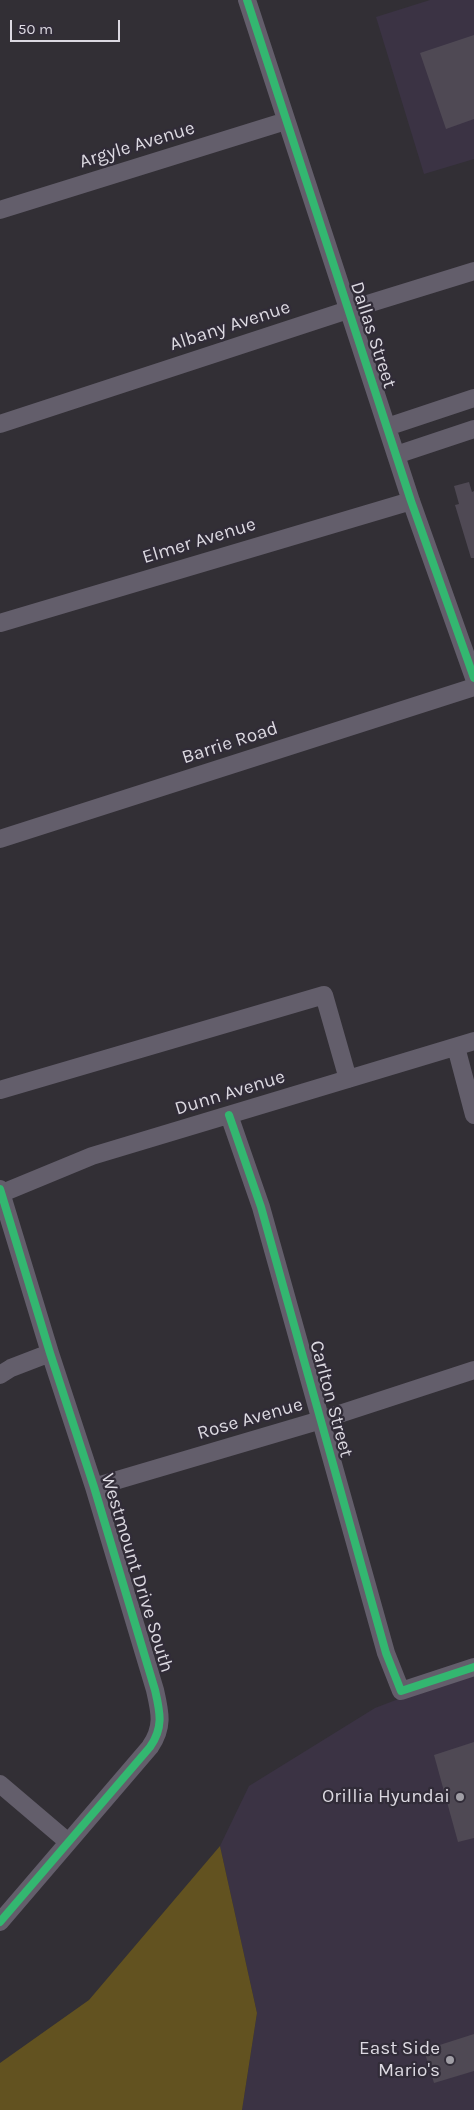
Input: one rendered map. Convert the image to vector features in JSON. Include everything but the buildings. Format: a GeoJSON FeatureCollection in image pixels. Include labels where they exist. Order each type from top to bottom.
{"type":"FeatureCollection","features":[{"type":"Feature","properties":{"kind":"street","name":"Dallas Street"},"geometry":{"type":"LineString","coordinates":[[247,0],[411,501],[474,678]]}},
{"type":"Feature","properties":{"kind":"street","name":"Argyle Avenue"},"geometry":{"type":"LineString","coordinates":[[0,210],[286,121]]}},
{"type":"Feature","properties":{"kind":"street","name":"Albany Avenue"},"geometry":{"type":"LineString","coordinates":[[0,424],[348,310],[474,271]]}},
{"type":"Feature","properties":{"kind":"street"},"geometry":{"type":"LineString","coordinates":[[387,427],[474,398]]}},
{"type":"Feature","properties":{"kind":"street"},"geometry":{"type":"LineString","coordinates":[[396,455],[474,429]]}},
{"type":"Feature","properties":{"kind":"street","name":"Elmer Avenue"},"geometry":{"type":"LineString","coordinates":[[0,623],[411,501]]}},
{"type":"Feature","properties":{"kind":"street","name":"Barrie Road"},"geometry":{"type":"LineString","coordinates":[[0,839],[474,687]]}},
{"type":"Feature","properties":{"kind":"street"},"geometry":{"type":"LineString","coordinates":[[0,1090],[324,995],[348,1079]]}},
{"type":"Feature","properties":{"kind":"street","name":"Dunn Avenue"},"geometry":{"type":"LineString","coordinates":[[1,1192],[92,1156],[474,1041]]}},
{"type":"Feature","properties":{"kind":"street"},"geometry":{"type":"LineString","coordinates":[[456,1047],[474,1115]]}},
{"type":"Feature","properties":{"kind":"street","name":"Carlton Street"},"geometry":{"type":"LineString","coordinates":[[229,1115],[261,1207],[386,1653],[401,1691],[474,1667]]}},
{"type":"Feature","properties":{"kind":"street","name":"Westmount Drive South"},"geometry":{"type":"LineString","coordinates":[[0,1922],[67,1841],[150,1747],[159,1732],[160,1718],[155,1690],[94,1487],[50,1353],[1,1192]]}},
{"type":"Feature","properties":{"kind":"street"},"geometry":{"type":"LineString","coordinates":[[0,1375],[11,1368],[50,1353]]}},
{"type":"Feature","properties":{"kind":"street","name":"Rose Avenue"},"geometry":{"type":"LineString","coordinates":[[94,1487],[321,1420],[474,1370]]}},
{"type":"Feature","properties":{"kind":"street"},"geometry":{"type":"LineString","coordinates":[[0,1784],[67,1841]]}},
{"type":"Feature","properties":{"kind":"shaded area"},"geometry":{"type":"Polygon","coordinates":[[[430,0],[474,0],[474,159],[424,174],[376,17],[430,0]]]}},
{"type":"Feature","properties":{"kind":"shaded area"},"geometry":{"type":"Polygon","coordinates":[[[474,1670],[474,2110],[242,2110],[257,2013],[220,1846],[249,1786],[375,1708],[474,1670]]]}},
{"type":"Feature","properties":{"kind":"shaded area"},"geometry":{"type":"Polygon","coordinates":[[[220,1846],[257,2013],[242,2110],[0,2110],[0,2063],[89,2000],[220,1846]]]}},
{"type":"Feature","properties":{"kind":"cycle path"},"geometry":{"type":"LineString","coordinates":[[247,0],[411,501],[474,678]]}},
{"type":"Feature","properties":{"kind":"cycle path"},"geometry":{"type":"LineString","coordinates":[[229,1115],[261,1207],[386,1653],[401,1691],[474,1667]]}},
{"type":"Feature","properties":{"kind":"cycle path"},"geometry":{"type":"LineString","coordinates":[[0,1189],[50,1353],[94,1487],[155,1690],[160,1719],[157,1733],[150,1747],[0,1922]]}},
{"type":"Feature","properties":{"kind":"place","name":"Orillia Hyundai"},"geometry":{"type":"Point","coordinates":[460,1797]}},
{"type":"Feature","properties":{"kind":"place","name":"East Side Mario's"},"geometry":{"type":"Point","coordinates":[450,2060]}}]}
